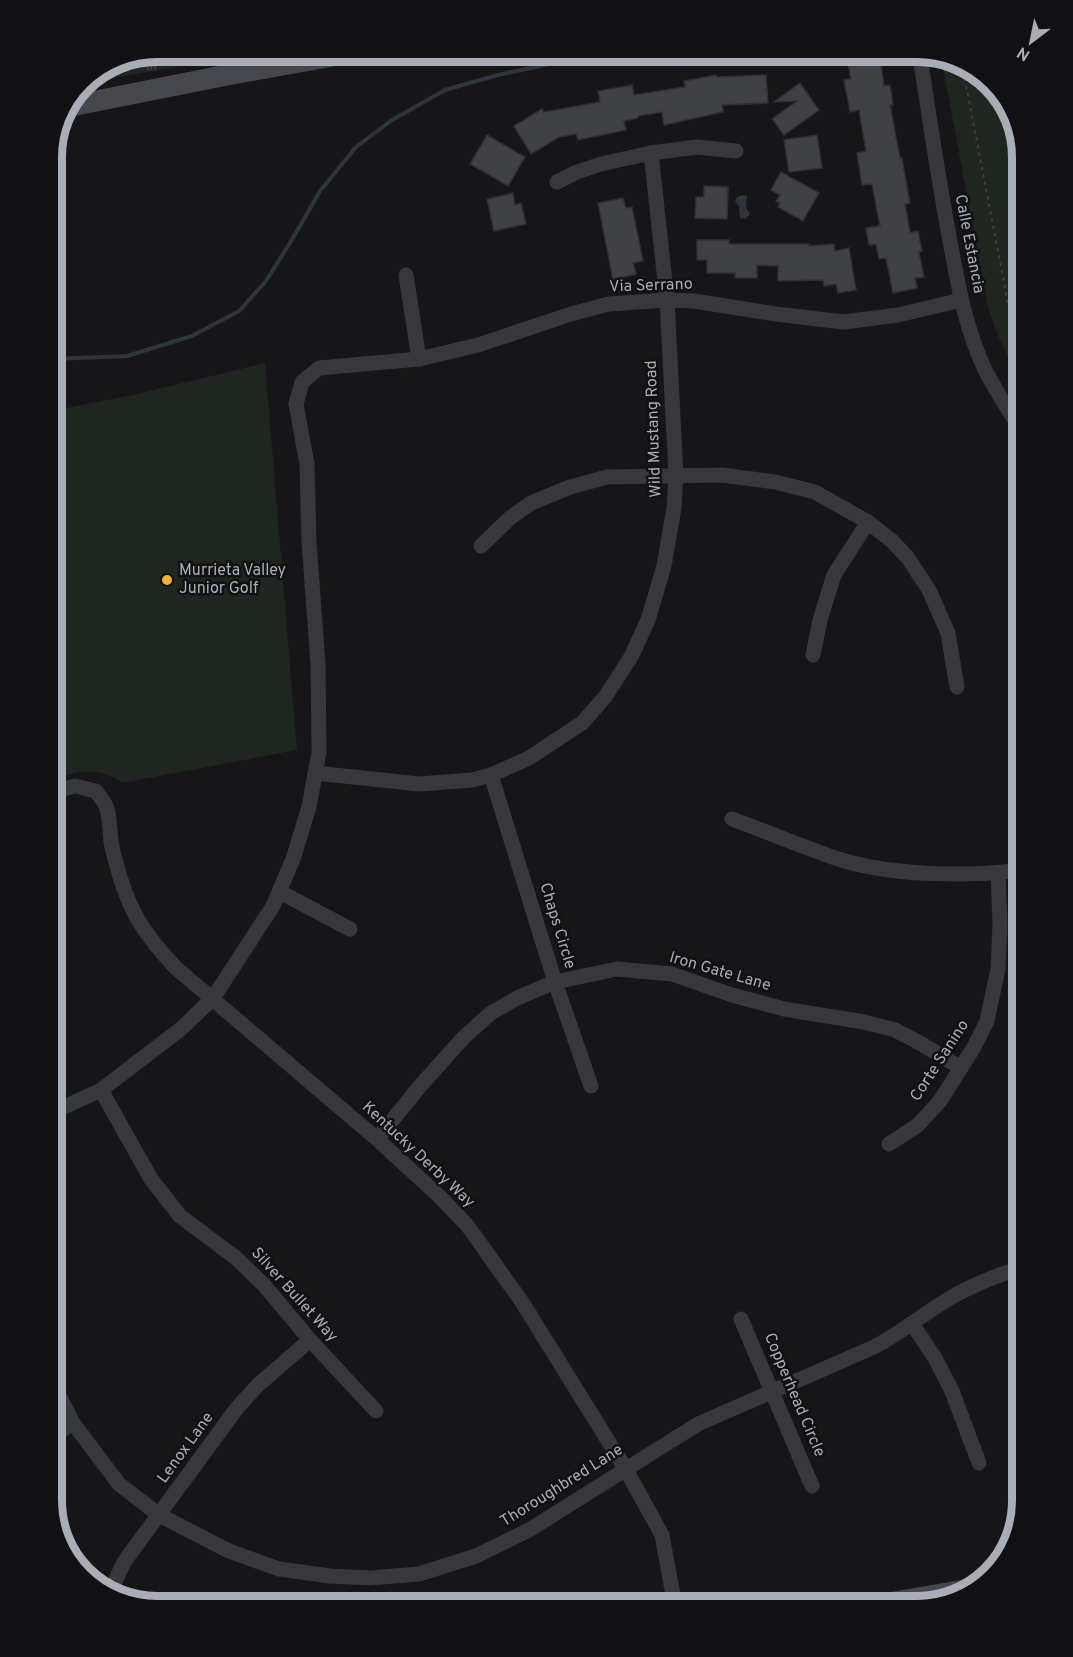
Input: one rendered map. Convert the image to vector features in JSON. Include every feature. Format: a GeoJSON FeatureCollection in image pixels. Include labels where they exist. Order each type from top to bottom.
{"type":"FeatureCollection","features":[{"type":"Feature","properties":{"kind":"street"},"geometry":{"type":"LineString","coordinates":[[77,105],[299,62]]}},
{"type":"Feature","properties":{"kind":"street","name":"Calle Estancia"},"geometry":{"type":"LineString","coordinates":[[922,62],[938,173],[961,300],[972,337],[986,371],[1012,416]]}},
{"type":"Feature","properties":{"kind":"street"},"geometry":{"type":"LineString","coordinates":[[557,182],[577,172],[602,164],[651,153],[697,147],[736,151]]}},
{"type":"Feature","properties":{"kind":"street","name":"Wild Mustang Road"},"geometry":{"type":"LineString","coordinates":[[315,773],[420,784],[472,780],[491,775],[529,758],[582,723],[605,697],[631,657],[648,620],[664,566],[674,508],[676,475],[667,300],[651,153]]}},
{"type":"Feature","properties":{"kind":"street"},"geometry":{"type":"LineString","coordinates":[[406,275],[419,359]]}},
{"type":"Feature","properties":{"kind":"street","name":"Via Serrano"},"geometry":{"type":"LineString","coordinates":[[315,773],[319,752],[318,664],[309,542],[307,464],[296,404],[302,382],[319,368],[419,359],[478,345],[571,314],[609,304],[667,300],[694,301],[844,322],[884,318],[961,300]]}},
{"type":"Feature","properties":{"kind":"street"},"geometry":{"type":"LineString","coordinates":[[481,546],[510,518],[531,503],[570,487],[607,477],[722,476],[775,482],[815,492],[868,522],[892,541],[908,558],[929,590],[948,633],[957,687]]}},
{"type":"Feature","properties":{"kind":"street"},"geometry":{"type":"LineString","coordinates":[[813,655],[820,620],[834,575],[868,522]]}},
{"type":"Feature","properties":{"kind":"street"},"geometry":{"type":"LineString","coordinates":[[62,1108],[101,1090],[182,1028],[213,998],[280,892],[309,807],[315,773]]}},
{"type":"Feature","properties":{"kind":"street","name":"Chaps Circle"},"geometry":{"type":"LineString","coordinates":[[491,775],[555,982],[591,1086]]}},
{"type":"Feature","properties":{"kind":"street","name":"Kentucky Derby Way"},"geometry":{"type":"LineString","coordinates":[[62,789],[75,786],[96,791],[107,807],[110,839],[121,886],[136,919],[160,952],[377,1139],[467,1225],[522,1302],[625,1468],[662,1535],[673,1596]]}},
{"type":"Feature","properties":{"kind":"street"},"geometry":{"type":"LineString","coordinates":[[732,819],[837,859],[886,868],[933,873],[1012,871]]}},
{"type":"Feature","properties":{"kind":"street","name":"Corte Sanino"},"geometry":{"type":"LineString","coordinates":[[889,1144],[918,1125],[940,1101],[987,1021],[998,969],[1000,924],[998,873]]}},
{"type":"Feature","properties":{"kind":"street"},"geometry":{"type":"LineString","coordinates":[[280,892],[351,929]]}},
{"type":"Feature","properties":{"kind":"street","name":"Iron Gate Lane"},"geometry":{"type":"LineString","coordinates":[[377,1139],[464,1037],[491,1013],[517,998],[555,982],[617,969],[672,974],[732,995],[784,1009],[864,1022],[895,1030],[961,1068]]}},
{"type":"Feature","properties":{"kind":"street","name":"Silver Bullet Way"},"geometry":{"type":"LineString","coordinates":[[101,1090],[151,1179],[180,1216],[243,1264],[264,1285],[310,1341],[376,1411]]}},
{"type":"Feature","properties":{"kind":"street","name":"Thoroughbred Lane"},"geometry":{"type":"LineString","coordinates":[[62,1402],[73,1423],[119,1484],[159,1515],[229,1551],[279,1569],[330,1576],[370,1578],[419,1574],[476,1556],[530,1530],[698,1424],[874,1347],[956,1294],[996,1275],[1012,1271]]}},
{"type":"Feature","properties":{"kind":"street","name":"Copperhead Circle"},"geometry":{"type":"LineString","coordinates":[[741,1319],[812,1486]]}},
{"type":"Feature","properties":{"kind":"street"},"geometry":{"type":"LineString","coordinates":[[912,1324],[935,1358],[952,1391],[979,1463]]}},
{"type":"Feature","properties":{"kind":"street","name":"Lenox Lane"},"geometry":{"type":"LineString","coordinates":[[113,1585],[124,1562],[237,1407],[258,1385],[310,1341]]}},
{"type":"Feature","properties":{"kind":"street"},"geometry":{"type":"LineString","coordinates":[[62,1430],[73,1423]]}},
{"type":"Feature","properties":{"kind":"path"},"geometry":{"type":"LineString","coordinates":[[964,75],[1012,324]]}},
{"type":"Feature","properties":{"kind":"green space"},"geometry":{"type":"Polygon","coordinates":[[[205,62],[101,80],[120,69],[138,63],[205,62]]]}},
{"type":"Feature","properties":{"kind":"green space"},"geometry":{"type":"Polygon","coordinates":[[[943,66],[959,71],[988,94],[1002,114],[1011,144],[1012,366],[988,307],[943,66]]]}},
{"type":"Feature","properties":{"kind":"green space","name":"Murrieta Valley Junior Golf"},"geometry":{"type":"Polygon","coordinates":[[[265,363],[297,750],[122,783],[96,772],[62,776],[62,409],[133,395],[265,363]]]}},
{"type":"Feature","properties":{"kind":"shaded area"},"geometry":{"type":"Polygon","coordinates":[[[747,196],[746,208],[750,214],[745,219],[740,218],[739,206],[735,202],[737,197],[747,196]]]}},
{"type":"Feature","properties":{"kind":"building"},"geometry":{"type":"Polygon","coordinates":[[[848,62],[881,62],[884,86],[890,85],[893,105],[890,105],[910,203],[905,204],[910,233],[918,231],[922,251],[919,252],[924,277],[915,278],[917,288],[893,293],[886,258],[879,259],[876,244],[869,245],[866,228],[880,226],[872,184],[862,185],[857,153],[866,151],[859,110],[850,112],[844,80],[851,79],[848,62]]]}},
{"type":"Feature","properties":{"kind":"building"},"geometry":{"type":"Polygon","coordinates":[[[716,75],[717,77],[766,75],[768,103],[722,105],[723,112],[664,125],[662,112],[638,116],[638,118],[624,121],[626,130],[578,140],[576,134],[559,137],[531,154],[514,126],[542,109],[544,112],[600,102],[598,91],[632,85],[634,95],[685,87],[684,81],[716,75]]]}},
{"type":"Feature","properties":{"kind":"building"},"geometry":{"type":"Polygon","coordinates":[[[800,83],[819,110],[784,135],[772,119],[797,101],[774,102],[800,83]]]}},
{"type":"Feature","properties":{"kind":"building"},"geometry":{"type":"Polygon","coordinates":[[[487,135],[525,157],[508,186],[470,164],[487,135]]]}},
{"type":"Feature","properties":{"kind":"building"},"geometry":{"type":"Polygon","coordinates":[[[817,135],[822,168],[789,172],[784,140],[817,135]]]}},
{"type":"Feature","properties":{"kind":"building"},"geometry":{"type":"Polygon","coordinates":[[[781,172],[819,193],[803,221],[778,207],[780,203],[776,201],[780,195],[771,190],[781,172]]]}},
{"type":"Feature","properties":{"kind":"building"},"geometry":{"type":"Polygon","coordinates":[[[704,186],[728,187],[727,219],[695,218],[696,197],[704,197],[704,186]]]}},
{"type":"Feature","properties":{"kind":"building"},"geometry":{"type":"Polygon","coordinates":[[[513,193],[515,205],[521,203],[526,224],[494,231],[487,199],[513,193]]]}},
{"type":"Feature","properties":{"kind":"building"},"geometry":{"type":"Polygon","coordinates":[[[623,198],[626,208],[632,207],[643,261],[633,263],[636,274],[613,280],[598,203],[623,198]]]}},
{"type":"Feature","properties":{"kind":"building"},"geometry":{"type":"Polygon","coordinates":[[[697,240],[729,240],[729,244],[809,244],[809,246],[834,244],[835,251],[849,248],[856,290],[838,293],[836,284],[824,286],[823,280],[778,281],[778,266],[757,265],[757,278],[735,278],[735,273],[707,273],[707,260],[697,260],[697,240]]]}},
{"type":"Feature","properties":{"kind":"waterway"},"geometry":{"type":"LineString","coordinates":[[62,359],[127,356],[192,336],[239,311],[266,281],[320,191],[356,147],[392,120],[445,90],[498,75],[558,62]]}},
{"type":"Feature","properties":{"kind":"place","name":"Murrieta Valley Junior Golf"},"geometry":{"type":"Point","coordinates":[167,580]}}]}
